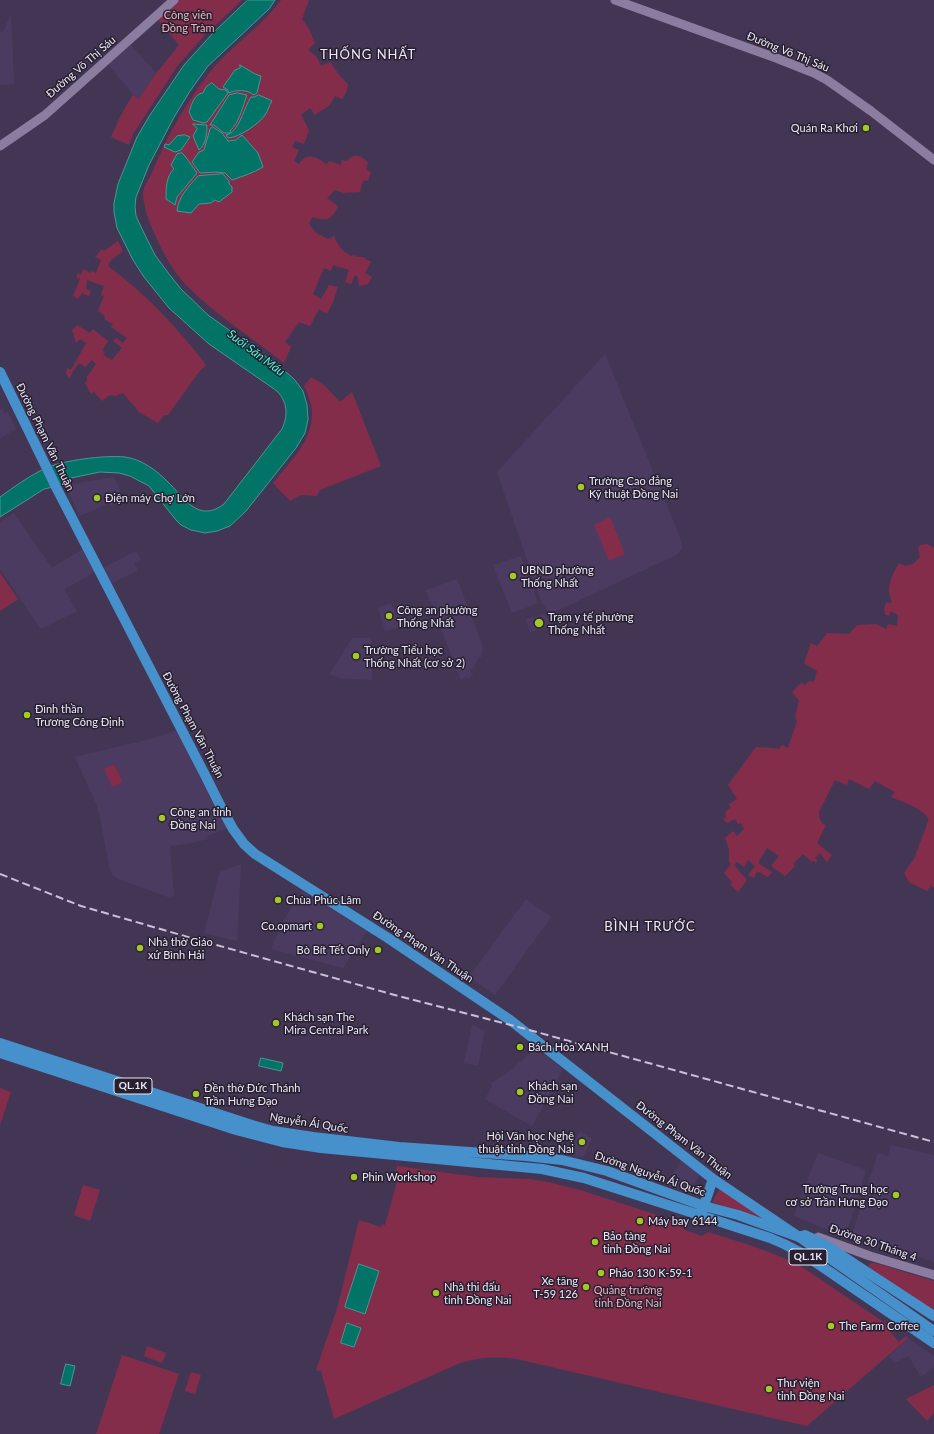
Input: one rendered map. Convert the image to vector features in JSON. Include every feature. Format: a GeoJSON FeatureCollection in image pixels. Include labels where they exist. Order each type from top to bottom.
{"type":"FeatureCollection","features":[{"type":"Feature","properties":{"kind":"main road","name":"Đường Võ Thị Sáu"},"geometry":{"type":"LineString","coordinates":[[0,146],[45,115],[174,0]]}},
{"type":"Feature","properties":{"kind":"main road","name":"Đường Võ Thị Sáu"},"geometry":{"type":"LineString","coordinates":[[615,0],[776,58],[828,80],[934,160]]}},
{"type":"Feature","properties":{"kind":"main road","name":"Đường Phạm Văn Thuận"},"geometry":{"type":"LineString","coordinates":[[0,372],[57,489],[220,805],[233,829],[244,844],[255,854],[388,938],[510,1020],[713,1179],[802,1236]]}},
{"type":"Feature","properties":{"kind":"main road","name":"Nguyễn Ái Quốc"},"geometry":{"type":"LineString","coordinates":[[0,1043],[265,1133],[282,1142],[321,1148],[479,1159]]}},
{"type":"Feature","properties":{"kind":"main road","name":"Nguyễn Ái Quốc"},"geometry":{"type":"LineString","coordinates":[[0,1053],[236,1130],[265,1133]]}},
{"type":"Feature","properties":{"kind":"main road","name":"Đường Nguyễn Ái Quốc"},"geometry":{"type":"LineString","coordinates":[[479,1159],[526,1156],[562,1160],[580,1163],[623,1176],[794,1249],[934,1343]]}},
{"type":"Feature","properties":{"kind":"main road","name":"Đường Nguyễn Ái Quốc"},"geometry":{"type":"LineString","coordinates":[[479,1159],[542,1169],[584,1178],[703,1211],[738,1215],[819,1241],[844,1251],[934,1316]]}},
{"type":"Feature","properties":{"kind":"main road"},"geometry":{"type":"LineString","coordinates":[[703,1211],[713,1179]]}},
{"type":"Feature","properties":{"kind":"main road","name":"Đường Nguyễn Ái Quốc"},"geometry":{"type":"LineString","coordinates":[[802,1236],[934,1331]]}},
{"type":"Feature","properties":{"kind":"main road","name":"Đường 30 Tháng 4"},"geometry":{"type":"LineString","coordinates":[[844,1251],[934,1276]]}},
{"type":"Feature","properties":{"kind":"shaded area"},"geometry":{"type":"Polygon","coordinates":[[[11,14],[14,84],[0,85],[0,33],[4,30],[11,14]]]}},
{"type":"Feature","properties":{"kind":"shaded area"},"geometry":{"type":"Polygon","coordinates":[[[130,44],[156,73],[138,100],[108,64],[130,44]]]}},
{"type":"Feature","properties":{"kind":"shaded area","name":"Trường Cao đẳng Kỹ thuật Đồng Nai"},"geometry":{"type":"Polygon","coordinates":[[[605,354],[681,540],[682,548],[676,555],[550,614],[542,603],[497,472],[605,354]]]}},
{"type":"Feature","properties":{"kind":"shaded area"},"geometry":{"type":"Polygon","coordinates":[[[2,409],[5,414],[8,412],[16,429],[0,438],[0,410],[2,409]]]}},
{"type":"Feature","properties":{"kind":"shaded area","name":"Điện máy Chợ Lớn"},"geometry":{"type":"Polygon","coordinates":[[[114,477],[124,501],[111,506],[110,503],[79,516],[67,488],[68,485],[114,477]]]}},
{"type":"Feature","properties":{"kind":"shaded area"},"geometry":{"type":"Polygon","coordinates":[[[14,513],[52,568],[83,549],[95,572],[64,589],[77,611],[41,629],[0,569],[0,522],[14,513]]]}},
{"type":"Feature","properties":{"kind":"shaded area"},"geometry":{"type":"Polygon","coordinates":[[[136,551],[141,560],[134,564],[138,570],[109,585],[101,569],[136,551]]]}},
{"type":"Feature","properties":{"kind":"shaded area","name":"UBND phường Thống Nhất"},"geometry":{"type":"Polygon","coordinates":[[[521,556],[538,603],[512,613],[493,565],[521,556]]]}},
{"type":"Feature","properties":{"kind":"shaded area"},"geometry":{"type":"Polygon","coordinates":[[[457,579],[483,647],[481,657],[478,658],[474,668],[470,670],[473,675],[468,679],[466,677],[461,680],[426,590],[457,579]]]}},
{"type":"Feature","properties":{"kind":"shaded area","name":"Công an phường Thống Nhất"},"geometry":{"type":"Polygon","coordinates":[[[391,603],[401,627],[385,631],[378,608],[391,603]]]}},
{"type":"Feature","properties":{"kind":"shaded area","name":"Trạm y tế phường Thống Nhất"},"geometry":{"type":"Polygon","coordinates":[[[545,614],[552,626],[530,632],[526,619],[545,614]]]}},
{"type":"Feature","properties":{"kind":"shaded area","name":"Trường Tiểu học Thống Nhất (cơ sở 2)"},"geometry":{"type":"Polygon","coordinates":[[[352,638],[371,638],[372,680],[340,678],[330,674],[352,638]]]}},
{"type":"Feature","properties":{"kind":"shaded area","name":"Công an tỉnh Đồng Nai"},"geometry":{"type":"Polygon","coordinates":[[[178,730],[228,828],[207,836],[208,839],[170,846],[174,896],[168,897],[119,879],[113,875],[110,870],[98,808],[75,757],[147,740],[178,730]]]}},
{"type":"Feature","properties":{"kind":"shaded area"},"geometry":{"type":"Polygon","coordinates":[[[241,864],[237,941],[204,933],[220,872],[241,864]]]}},
{"type":"Feature","properties":{"kind":"shaded area","name":"Co.opmart"},"geometry":{"type":"Polygon","coordinates":[[[302,891],[367,931],[343,968],[271,949],[284,920],[302,891]]]}},
{"type":"Feature","properties":{"kind":"shaded area"},"geometry":{"type":"Polygon","coordinates":[[[526,899],[551,917],[495,995],[469,977],[526,899]]]}},
{"type":"Feature","properties":{"kind":"shaded area"},"geometry":{"type":"Polygon","coordinates":[[[472,1025],[485,1030],[478,1066],[464,1063],[472,1025]]]}},
{"type":"Feature","properties":{"kind":"shaded area","name":"Khách sạn Đồng Nai"},"geometry":{"type":"Polygon","coordinates":[[[535,1048],[563,1069],[532,1126],[485,1099],[493,1085],[490,1084],[515,1067],[519,1061],[521,1062],[535,1048]]]}},
{"type":"Feature","properties":{"kind":"shaded area","name":"Hội Văn học Nghệ thuật tỉnh Đồng Nai"},"geometry":{"type":"Polygon","coordinates":[[[580,1131],[592,1139],[583,1157],[568,1155],[580,1131]]]}},
{"type":"Feature","properties":{"kind":"shaded area","name":"Trường Trung học cơ sở Trần Hưng Đạo"},"geometry":{"type":"Polygon","coordinates":[[[891,1145],[934,1155],[934,1262],[852,1234],[878,1153],[888,1156],[891,1145]]]}},
{"type":"Feature","properties":{"kind":"shaded area"},"geometry":{"type":"Polygon","coordinates":[[[818,1153],[866,1170],[846,1235],[822,1228],[794,1215],[818,1153]]]}},
{"type":"Feature","properties":{"kind":"shaded area"},"geometry":{"type":"Polygon","coordinates":[[[681,1161],[700,1174],[690,1193],[666,1184],[681,1161]]]}},
{"type":"Feature","properties":{"kind":"shaded area"},"geometry":{"type":"Polygon","coordinates":[[[908,1338],[934,1356],[934,1367],[921,1377],[909,1356],[894,1363],[889,1356],[908,1338]]]}},
{"type":"Feature","properties":{"kind":"green space","name":"Công viên Đồng Tràm"},"geometry":{"type":"Polygon","coordinates":[[[179,0],[242,0],[205,35],[178,65],[133,134],[129,145],[111,137],[132,96],[134,95],[138,100],[154,76],[179,45],[158,20],[179,0]]]}},
{"type":"Feature","properties":{"kind":"green space"},"geometry":{"type":"Polygon","coordinates":[[[281,0],[309,0],[302,19],[309,29],[315,43],[308,50],[317,57],[321,66],[330,62],[348,84],[346,93],[342,99],[335,96],[330,105],[315,115],[310,108],[301,115],[309,130],[304,144],[295,141],[292,147],[299,150],[294,161],[299,164],[305,158],[311,157],[317,158],[327,164],[329,161],[341,165],[342,160],[347,161],[350,158],[358,156],[368,162],[366,170],[371,172],[368,181],[363,180],[360,192],[344,193],[335,190],[327,198],[338,206],[333,215],[328,219],[312,217],[309,224],[316,233],[328,239],[334,236],[341,248],[351,256],[355,255],[357,257],[363,257],[371,262],[365,273],[372,277],[368,284],[359,286],[358,277],[355,275],[351,284],[345,282],[349,270],[333,265],[331,271],[324,268],[313,294],[321,299],[329,285],[338,287],[333,302],[327,314],[319,309],[310,326],[299,322],[285,342],[291,347],[284,363],[210,307],[187,286],[177,274],[161,248],[147,215],[143,194],[146,184],[170,134],[202,83],[219,62],[265,19],[281,0]]]}},
{"type":"Feature","properties":{"kind":"green space"},"geometry":{"type":"Polygon","coordinates":[[[118,241],[123,251],[111,260],[108,266],[148,299],[184,338],[206,365],[199,372],[168,415],[164,415],[158,423],[139,412],[123,393],[115,396],[110,395],[102,401],[94,392],[91,394],[85,383],[87,381],[87,377],[96,364],[92,360],[85,367],[79,363],[69,379],[66,373],[67,368],[71,370],[86,343],[80,339],[76,343],[72,330],[77,325],[90,333],[93,329],[108,341],[102,351],[105,352],[103,355],[112,360],[122,348],[113,341],[116,338],[123,343],[127,338],[111,327],[113,324],[104,319],[105,316],[98,311],[104,296],[101,295],[104,286],[87,280],[86,289],[91,291],[89,296],[82,293],[78,299],[73,296],[80,279],[76,277],[78,273],[81,275],[83,269],[90,273],[92,271],[96,273],[101,260],[95,257],[102,249],[104,251],[118,241]]]}},
{"type":"Feature","properties":{"kind":"green space"},"geometry":{"type":"Polygon","coordinates":[[[311,377],[324,385],[340,402],[352,392],[381,466],[320,490],[317,496],[301,495],[290,501],[273,483],[296,455],[308,435],[312,413],[310,401],[304,386],[311,377]]]}},
{"type":"Feature","properties":{"kind":"green space"},"geometry":{"type":"Polygon","coordinates":[[[610,517],[625,554],[609,561],[594,525],[610,517]]]}},
{"type":"Feature","properties":{"kind":"green space"},"geometry":{"type":"Polygon","coordinates":[[[927,544],[934,548],[934,887],[931,886],[927,891],[909,882],[904,873],[914,859],[929,819],[917,808],[891,797],[895,792],[875,781],[869,789],[849,779],[847,785],[835,780],[819,812],[819,818],[823,824],[826,825],[818,844],[832,855],[827,862],[820,853],[815,858],[817,860],[816,863],[814,861],[812,862],[803,854],[793,864],[795,866],[785,876],[771,866],[779,856],[767,848],[758,863],[772,872],[768,877],[759,872],[756,873],[754,878],[748,875],[755,866],[748,860],[744,867],[737,862],[734,865],[747,880],[738,892],[730,884],[732,882],[724,873],[731,864],[729,862],[729,849],[725,838],[733,831],[737,836],[744,829],[741,823],[738,824],[735,819],[727,823],[723,819],[726,817],[725,812],[731,808],[729,804],[737,799],[728,785],[756,747],[779,749],[782,745],[788,748],[797,721],[795,717],[799,701],[792,692],[801,683],[805,685],[809,681],[814,682],[817,671],[804,663],[811,643],[817,646],[827,633],[849,634],[857,625],[876,624],[886,629],[888,624],[897,626],[898,615],[891,611],[889,616],[885,614],[884,609],[886,603],[892,602],[889,591],[890,582],[899,563],[905,566],[913,564],[920,557],[918,549],[920,545],[927,544]]]}},
{"type":"Feature","properties":{"kind":"green space"},"geometry":{"type":"Polygon","coordinates":[[[0,573],[18,599],[0,611],[0,573]]]}},
{"type":"Feature","properties":{"kind":"green space"},"geometry":{"type":"Polygon","coordinates":[[[114,764],[123,782],[112,787],[104,769],[114,764]]]}},
{"type":"Feature","properties":{"kind":"green space"},"geometry":{"type":"Polygon","coordinates":[[[0,1088],[11,1092],[0,1125],[0,1088]]]}},
{"type":"Feature","properties":{"kind":"green space","name":"Quảng trường tỉnh Đồng Nai"},"geometry":{"type":"Polygon","coordinates":[[[397,1166],[477,1177],[529,1179],[548,1182],[580,1190],[682,1223],[685,1230],[702,1236],[708,1232],[744,1243],[779,1256],[802,1267],[888,1325],[887,1328],[899,1342],[906,1336],[908,1338],[807,1426],[521,1360],[506,1358],[483,1358],[460,1363],[334,1419],[321,1371],[316,1370],[337,1309],[359,1220],[381,1227],[382,1224],[385,1225],[397,1182],[394,1180],[397,1166]]]}},
{"type":"Feature","properties":{"kind":"green space"},"geometry":{"type":"Polygon","coordinates":[[[83,1185],[100,1190],[90,1221],[74,1215],[83,1185]]]}},
{"type":"Feature","properties":{"kind":"green space"},"geometry":{"type":"Polygon","coordinates":[[[720,1189],[762,1218],[712,1202],[720,1189]]]}},
{"type":"Feature","properties":{"kind":"green space"},"geometry":{"type":"Polygon","coordinates":[[[871,1263],[934,1281],[934,1311],[869,1268],[871,1263]]]}},
{"type":"Feature","properties":{"kind":"green space"},"geometry":{"type":"Polygon","coordinates":[[[147,1346],[166,1353],[162,1363],[144,1356],[147,1346]]]}},
{"type":"Feature","properties":{"kind":"green space"},"geometry":{"type":"Polygon","coordinates":[[[122,1355],[179,1374],[159,1434],[96,1434],[122,1355]]]}},
{"type":"Feature","properties":{"kind":"green space"},"geometry":{"type":"Polygon","coordinates":[[[191,1372],[201,1375],[195,1394],[185,1391],[191,1372]]]}},
{"type":"Feature","properties":{"kind":"green space"},"geometry":{"type":"Polygon","coordinates":[[[934,1385],[934,1413],[927,1421],[906,1399],[934,1385]]]}},
{"type":"Feature","properties":{"kind":"water","name":"Suối Săn Máu"},"geometry":{"type":"Polygon","coordinates":[[[248,0],[275,0],[269,9],[208,66],[190,91],[173,119],[149,165],[136,197],[136,216],[155,255],[181,289],[208,315],[279,366],[294,379],[303,391],[307,405],[308,419],[305,433],[296,448],[246,511],[230,526],[217,531],[205,533],[191,530],[181,525],[149,486],[130,476],[119,473],[100,472],[71,478],[58,486],[44,489],[0,517],[0,497],[33,475],[44,469],[62,463],[107,457],[125,457],[137,460],[153,469],[163,477],[192,506],[199,510],[207,511],[215,509],[224,504],[282,429],[286,409],[281,396],[277,391],[209,344],[169,308],[144,277],[133,260],[117,228],[114,212],[114,203],[118,184],[137,137],[150,115],[184,65],[214,32],[248,0]]]}},
{"type":"Feature","properties":{"kind":"water"},"geometry":{"type":"Polygon","coordinates":[[[240,65],[261,76],[257,93],[254,95],[242,91],[229,93],[228,90],[223,87],[235,70],[240,68],[240,65]]]}},
{"type":"Feature","properties":{"kind":"water"},"geometry":{"type":"Polygon","coordinates":[[[212,83],[219,89],[226,90],[228,93],[207,122],[203,123],[193,120],[189,112],[194,100],[197,95],[203,93],[206,87],[212,83]]]}},
{"type":"Feature","properties":{"kind":"water"},"geometry":{"type":"Polygon","coordinates":[[[238,93],[247,95],[238,119],[230,133],[224,133],[214,125],[210,125],[229,95],[238,93]]]}},
{"type":"Feature","properties":{"kind":"water"},"geometry":{"type":"Polygon","coordinates":[[[259,95],[272,101],[265,115],[248,130],[237,136],[228,138],[226,135],[231,133],[238,125],[248,101],[251,97],[259,95]]]}},
{"type":"Feature","properties":{"kind":"water"},"geometry":{"type":"Polygon","coordinates":[[[193,124],[207,125],[205,142],[199,150],[193,136],[197,129],[193,124]]]}},
{"type":"Feature","properties":{"kind":"water"},"geometry":{"type":"Polygon","coordinates":[[[213,127],[222,133],[228,141],[236,140],[242,135],[258,153],[263,167],[252,173],[232,180],[225,173],[200,173],[192,162],[199,152],[204,150],[210,129],[213,127]]]}},
{"type":"Feature","properties":{"kind":"water"},"geometry":{"type":"Polygon","coordinates":[[[185,135],[190,137],[181,150],[175,152],[164,147],[165,144],[169,145],[177,136],[185,135]]]}},
{"type":"Feature","properties":{"kind":"water"},"geometry":{"type":"Polygon","coordinates":[[[182,153],[197,173],[177,197],[175,205],[166,199],[166,187],[169,175],[174,169],[171,165],[177,154],[182,153]]]}},
{"type":"Feature","properties":{"kind":"water"},"geometry":{"type":"Polygon","coordinates":[[[223,174],[232,187],[232,192],[219,202],[215,200],[211,203],[199,204],[191,213],[177,211],[179,201],[182,196],[198,176],[223,174]]]}},
{"type":"Feature","properties":{"kind":"water"},"geometry":{"type":"Polygon","coordinates":[[[261,1058],[283,1063],[281,1071],[259,1066],[261,1058]]]}},
{"type":"Feature","properties":{"kind":"water"},"geometry":{"type":"Polygon","coordinates":[[[359,1264],[379,1271],[365,1314],[345,1307],[359,1264]]]}},
{"type":"Feature","properties":{"kind":"water"},"geometry":{"type":"Polygon","coordinates":[[[347,1323],[361,1328],[354,1347],[341,1343],[347,1323]]]}},
{"type":"Feature","properties":{"kind":"water"},"geometry":{"type":"Polygon","coordinates":[[[66,1364],[75,1366],[70,1386],[61,1384],[66,1364]]]}},
{"type":"Feature","properties":{"kind":"railway"},"geometry":{"type":"LineString","coordinates":[[0,874],[81,906],[181,935],[391,994],[522,1028],[934,1142]]}},
{"type":"Feature","properties":{"kind":"place","name":"Quán Ra Khơi"},"geometry":{"type":"Point","coordinates":[866,128]}},
{"type":"Feature","properties":{"kind":"place","name":"Trường Cao đẳng Kỹ thuật Đồng Nai"},"geometry":{"type":"Point","coordinates":[581,487]}},
{"type":"Feature","properties":{"kind":"place","name":"Điện máy Chợ Lớn"},"geometry":{"type":"Point","coordinates":[97,498]}},
{"type":"Feature","properties":{"kind":"place","name":"UBND phường Thống Nhất"},"geometry":{"type":"Point","coordinates":[513,576]}},
{"type":"Feature","properties":{"kind":"place","name":"Công an phường Thống Nhất"},"geometry":{"type":"Point","coordinates":[389,616]}},
{"type":"Feature","properties":{"kind":"place","name":"Trạm y tế phường Thống Nhất"},"geometry":{"type":"Point","coordinates":[539,623]}},
{"type":"Feature","properties":{"kind":"place","name":"Trường Tiểu học Thống Nhất (cơ sở 2)"},"geometry":{"type":"Point","coordinates":[356,656]}},
{"type":"Feature","properties":{"kind":"place","name":"Đình thần Trương Công Định"},"geometry":{"type":"Point","coordinates":[27,715]}},
{"type":"Feature","properties":{"kind":"place","name":"Công an tỉnh Đồng Nai"},"geometry":{"type":"Point","coordinates":[162,818]}},
{"type":"Feature","properties":{"kind":"place","name":"Chùa Phúc Lâm"},"geometry":{"type":"Point","coordinates":[278,900]}},
{"type":"Feature","properties":{"kind":"place","name":"Co.opmart"},"geometry":{"type":"Point","coordinates":[320,926]}},
{"type":"Feature","properties":{"kind":"place","name":"Nhà thờ Giáo xứ Bình Hải"},"geometry":{"type":"Point","coordinates":[140,948]}},
{"type":"Feature","properties":{"kind":"place","name":"Bò Bít Tết Only"},"geometry":{"type":"Point","coordinates":[378,950]}},
{"type":"Feature","properties":{"kind":"place","name":"Khách sạn The Mira Central Park"},"geometry":{"type":"Point","coordinates":[276,1023]}},
{"type":"Feature","properties":{"kind":"place","name":"Bách Hóa XANH"},"geometry":{"type":"Point","coordinates":[520,1047]}},
{"type":"Feature","properties":{"kind":"place","name":"Khách sạn Đồng Nai"},"geometry":{"type":"Point","coordinates":[520,1092]}},
{"type":"Feature","properties":{"kind":"place","name":"Đền thờ Đức Thánh Trần Hưng Đạo"},"geometry":{"type":"Point","coordinates":[196,1094]}},
{"type":"Feature","properties":{"kind":"place","name":"Hội Văn học Nghệ thuật tỉnh Đồng Nai"},"geometry":{"type":"Point","coordinates":[582,1142]}},
{"type":"Feature","properties":{"kind":"place","name":"Phin Workshop"},"geometry":{"type":"Point","coordinates":[354,1177]}},
{"type":"Feature","properties":{"kind":"place","name":"Trường Trung học cơ sở Trần Hưng Đạo"},"geometry":{"type":"Point","coordinates":[896,1195]}},
{"type":"Feature","properties":{"kind":"place","name":"Máy bay 6144"},"geometry":{"type":"Point","coordinates":[640,1221]}},
{"type":"Feature","properties":{"kind":"place","name":"Bảo tàng tỉnh Đồng Nai"},"geometry":{"type":"Point","coordinates":[595,1242]}},
{"type":"Feature","properties":{"kind":"place","name":"Pháo 130 K-59-1"},"geometry":{"type":"Point","coordinates":[601,1273]}},
{"type":"Feature","properties":{"kind":"place","name":"Xe tăng T-59 126"},"geometry":{"type":"Point","coordinates":[586,1287]}},
{"type":"Feature","properties":{"kind":"place","name":"Nhà thi đấu tỉnh Đồng Nai"},"geometry":{"type":"Point","coordinates":[436,1293]}},
{"type":"Feature","properties":{"kind":"place","name":"The Farm Coffee"},"geometry":{"type":"Point","coordinates":[831,1326]}},
{"type":"Feature","properties":{"kind":"place","name":"Thư viện tỉnh Đồng Nai"},"geometry":{"type":"Point","coordinates":[769,1389]}},
{"type":"Feature","properties":{"kind":"district","name":"THỐNG NHẤT"},"geometry":{"type":"Point","coordinates":[368,55]}},
{"type":"Feature","properties":{"kind":"district","name":"BÌNH TRƯỚC"},"geometry":{"type":"Point","coordinates":[650,927]}}]}
